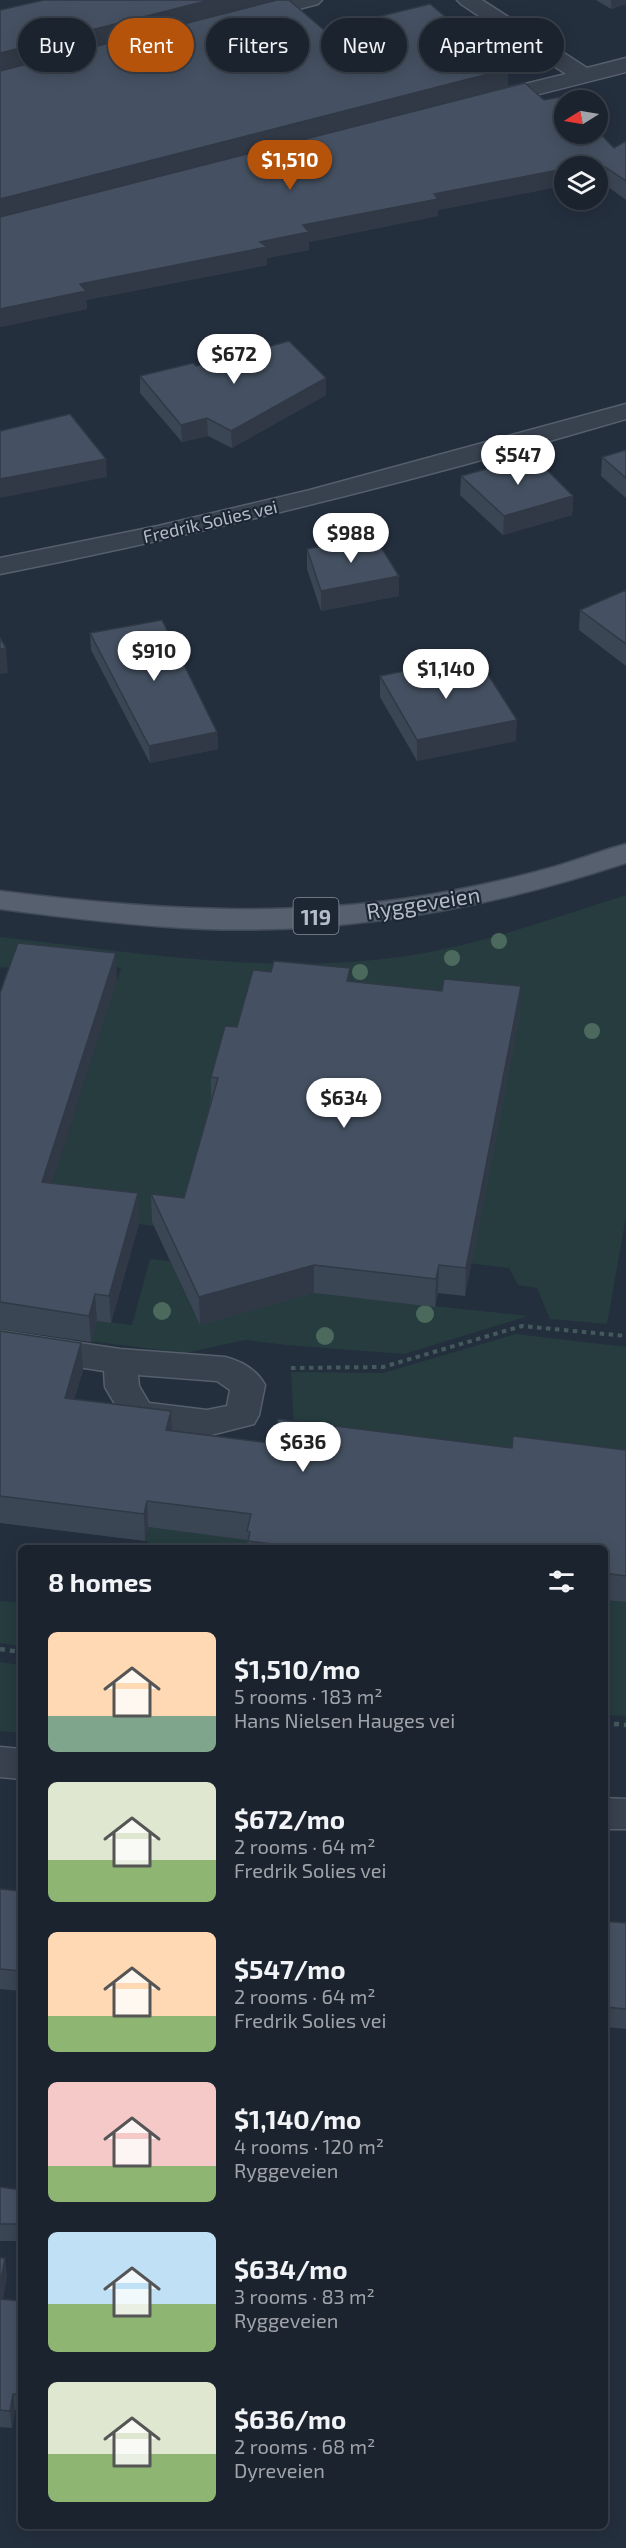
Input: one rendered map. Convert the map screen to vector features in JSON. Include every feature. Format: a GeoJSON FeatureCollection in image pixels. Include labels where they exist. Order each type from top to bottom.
{"type":"FeatureCollection","features":[{"type":"Feature","properties":{"kind":"main road","name":"Ryggeveien"},"geometry":{"type":"LineString","coordinates":[[0,900],[146,916],[231,919],[300,917],[439,902],[513,888],[626,853]]}},
{"type":"Feature","properties":{"kind":"street"},"geometry":{"type":"LineString","coordinates":[[242,18],[311,0]]}},
{"type":"Feature","properties":{"kind":"street"},"geometry":{"type":"LineString","coordinates":[[468,0],[583,75]]}},
{"type":"Feature","properties":{"kind":"street"},"geometry":{"type":"LineString","coordinates":[[465,106],[626,64]]}},
{"type":"Feature","properties":{"kind":"street","name":"Fredrik Solies vei"},"geometry":{"type":"LineString","coordinates":[[0,566],[344,490],[524,442],[626,411]]}},
{"type":"Feature","properties":{"kind":"street"},"geometry":{"type":"LineString","coordinates":[[0,1344],[120,1361],[225,1369],[248,1385],[242,1415],[207,1423],[138,1414],[122,1387],[120,1361]]}},
{"type":"Feature","properties":{"kind":"street"},"geometry":{"type":"LineString","coordinates":[[0,1762],[18,1764]]}},
{"type":"Feature","properties":{"kind":"street"},"geometry":{"type":"LineString","coordinates":[[608,1813],[626,1814]]}},
{"type":"Feature","properties":{"kind":"path"},"geometry":{"type":"LineString","coordinates":[[225,1369],[383,1367],[522,1326],[626,1336]]}},
{"type":"Feature","properties":{"kind":"path"},"geometry":{"type":"LineString","coordinates":[[0,1649],[18,1652]]}},
{"type":"Feature","properties":{"kind":"path"},"geometry":{"type":"LineString","coordinates":[[608,1723],[626,1725]]}},
{"type":"Feature","properties":{"kind":"green space"},"geometry":{"type":"Polygon","coordinates":[[[626,895],[626,1217],[607,1324],[550,1319],[537,1288],[518,1285],[509,1268],[122,1222],[44,1209],[121,968],[91,965],[0,967],[0,937],[206,960],[309,964],[361,961],[412,955],[466,944],[626,895]]]}},
{"type":"Feature","properties":{"kind":"green space"},"geometry":{"type":"Polygon","coordinates":[[[150,1259],[170,1261],[196,1317],[207,1322],[320,1291],[321,1294],[528,1316],[404,1354],[245,1340],[185,1353],[0,1330],[0,1309],[132,1325],[150,1259]]]}},
{"type":"Feature","properties":{"kind":"green space"},"geometry":{"type":"Polygon","coordinates":[[[516,1334],[626,1347],[626,1477],[295,1448],[291,1372],[383,1373],[516,1334]]]}},
{"type":"Feature","properties":{"kind":"green space"},"geometry":{"type":"Polygon","coordinates":[[[148,1527],[252,1540],[251,1545],[154,1545],[145,1541],[148,1527]]]}},
{"type":"Feature","properties":{"kind":"green space"},"geometry":{"type":"Polygon","coordinates":[[[608,1600],[626,1602],[626,1716],[608,1715],[608,1600]]]}},
{"type":"Feature","properties":{"kind":"green space"},"geometry":{"type":"Polygon","coordinates":[[[0,1601],[18,1603],[18,1646],[0,1643],[0,1601]]]}},
{"type":"Feature","properties":{"kind":"green space"},"geometry":{"type":"Polygon","coordinates":[[[0,1662],[18,1665],[18,1733],[0,1731],[0,1662]]]}},
{"type":"Feature","properties":{"kind":"building"},"geometry":{"type":"Polygon","coordinates":[[[44,0],[210,0],[139,18],[108,18],[108,26],[96,29],[96,18],[18,18],[18,48],[0,53],[0,10],[44,0]]]}},
{"type":"Feature","properties":{"kind":"building"},"geometry":{"type":"Polygon","coordinates":[[[277,0],[289,0],[321,27],[321,72],[407,72],[407,18],[373,18],[430,4],[447,18],[419,18],[419,72],[496,72],[0,199],[0,71],[18,66],[18,72],[96,72],[96,46],[108,43],[108,72],[194,72],[194,21],[206,18],[206,72],[309,72],[309,18],[207,18],[277,0]]]}},
{"type":"Feature","properties":{"kind":"building"},"geometry":{"type":"Polygon","coordinates":[[[525,83],[544,100],[554,98],[554,144],[608,144],[608,142],[614,148],[626,141],[626,181],[608,169],[608,156],[554,156],[554,171],[434,194],[438,199],[303,225],[309,232],[260,242],[267,247],[80,284],[86,291],[0,309],[0,217],[525,83]]]}},
{"type":"Feature","properties":{"kind":"building"},"geometry":{"type":"Polygon","coordinates":[[[289,341],[326,378],[231,431],[207,418],[181,425],[140,376],[193,363],[196,366],[289,341]]]}},
{"type":"Feature","properties":{"kind":"building"},"geometry":{"type":"Polygon","coordinates":[[[70,414],[106,459],[0,479],[0,431],[70,414]]]}},
{"type":"Feature","properties":{"kind":"building"},"geometry":{"type":"Polygon","coordinates":[[[626,450],[626,478],[602,457],[626,450]]]}},
{"type":"Feature","properties":{"kind":"building"},"geometry":{"type":"Polygon","coordinates":[[[533,456],[573,496],[504,516],[461,476],[533,456]]]}},
{"type":"Feature","properties":{"kind":"building"},"geometry":{"type":"Polygon","coordinates":[[[374,536],[399,576],[321,591],[307,549],[374,536]]]}},
{"type":"Feature","properties":{"kind":"building"},"geometry":{"type":"Polygon","coordinates":[[[626,590],[626,644],[580,610],[626,590]]]}},
{"type":"Feature","properties":{"kind":"building"},"geometry":{"type":"Polygon","coordinates":[[[162,620],[217,732],[149,746],[90,633],[162,620]]]}},
{"type":"Feature","properties":{"kind":"building"},"geometry":{"type":"Polygon","coordinates":[[[0,638],[6,648],[0,649],[0,638]]]}},
{"type":"Feature","properties":{"kind":"building"},"geometry":{"type":"Polygon","coordinates":[[[453,661],[464,678],[487,673],[517,720],[417,740],[380,676],[453,661]]]}},
{"type":"Feature","properties":{"kind":"building"},"geometry":{"type":"Polygon","coordinates":[[[18,943],[116,953],[42,1182],[138,1193],[109,1296],[95,1294],[89,1316],[0,1302],[0,993],[18,943]]]}},
{"type":"Feature","properties":{"kind":"building"},"geometry":{"type":"Polygon","coordinates":[[[274,961],[350,968],[347,981],[442,991],[444,979],[521,986],[466,1268],[439,1265],[436,1279],[314,1265],[199,1297],[151,1194],[184,1198],[218,1078],[211,1077],[225,1026],[237,1027],[253,970],[271,972],[274,961]]]}},
{"type":"Feature","properties":{"kind":"building"},"geometry":{"type":"Polygon","coordinates":[[[0,1331],[81,1343],[65,1398],[171,1411],[166,1430],[269,1443],[273,1427],[276,1427],[278,1419],[512,1448],[513,1436],[626,1450],[626,1576],[608,1574],[608,1545],[280,1545],[248,1541],[250,1532],[247,1531],[251,1514],[147,1501],[144,1514],[0,1496],[0,1331]]]}},
{"type":"Feature","properties":{"kind":"building"},"geometry":{"type":"Polygon","coordinates":[[[0,1889],[18,1891],[18,1971],[0,1969],[0,1889]]]}},
{"type":"Feature","properties":{"kind":"building"},"geometry":{"type":"Polygon","coordinates":[[[608,1921],[626,1923],[626,2009],[608,2007],[608,1921]]]}},
{"type":"Feature","properties":{"kind":"building"},"geometry":{"type":"Polygon","coordinates":[[[0,2187],[18,2190],[18,2224],[0,2224],[0,2187]]]}},
{"type":"Feature","properties":{"kind":"building"},"geometry":{"type":"Polygon","coordinates":[[[0,2258],[5,2258],[0,2284],[0,2258]]]}},
{"type":"Feature","properties":{"kind":"building"},"geometry":{"type":"Polygon","coordinates":[[[0,2299],[18,2301],[18,2394],[13,2394],[10,2411],[0,2410],[0,2299]]]}}]}
